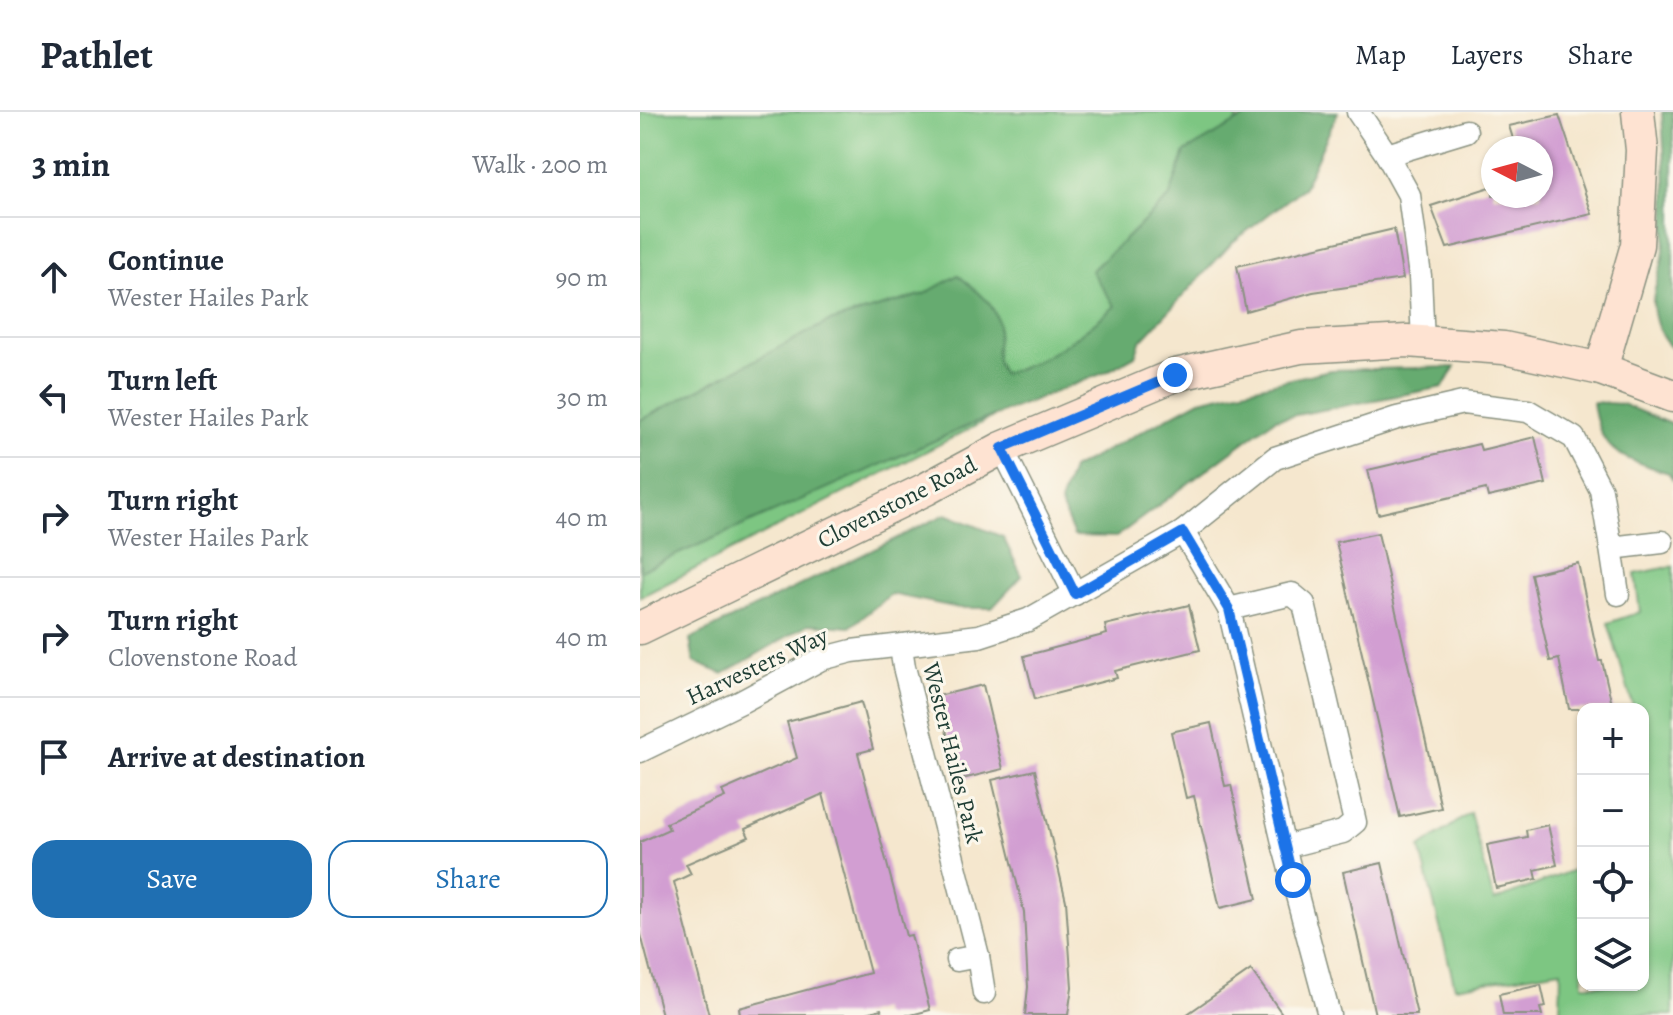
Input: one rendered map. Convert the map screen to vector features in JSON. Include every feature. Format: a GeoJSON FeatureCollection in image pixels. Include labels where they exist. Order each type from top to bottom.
{"type":"FeatureCollection","features":[{"type":"Feature","properties":{"kind":"street"},"geometry":{"type":"LineString","coordinates":[[1358,112],[1409,195],[1420,276],[1423,342]]}},
{"type":"Feature","properties":{"kind":"street"},"geometry":{"type":"LineString","coordinates":[[1601,369],[1637,245],[1642,150],[1638,112]]}},
{"type":"Feature","properties":{"kind":"street"},"geometry":{"type":"LineString","coordinates":[[1387,155],[1466,131]]}},
{"type":"Feature","properties":{"kind":"street","name":"Clovenstone Road"},"geometry":{"type":"LineString","coordinates":[[640,628],[926,489],[1002,448],[1175,375],[1301,347],[1423,342],[1504,348],[1601,369],[1673,396]]}},
{"type":"Feature","properties":{"kind":"street","name":"Wester Hailes Park"},"geometry":{"type":"LineString","coordinates":[[984,993],[968,958],[901,647],[979,636],[1028,620],[1183,532],[1275,458],[1397,418],[1463,403],[1528,411],[1574,438],[1601,490],[1618,594]]}},
{"type":"Feature","properties":{"kind":"street"},"geometry":{"type":"LineString","coordinates":[[1002,448],[1075,594]]}},
{"type":"Feature","properties":{"kind":"street"},"geometry":{"type":"LineString","coordinates":[[1183,532],[1229,609],[1284,847],[1329,1015]]}},
{"type":"Feature","properties":{"kind":"street"},"geometry":{"type":"LineString","coordinates":[[1611,548],[1662,542]]}},
{"type":"Feature","properties":{"kind":"street"},"geometry":{"type":"LineString","coordinates":[[1229,609],[1292,594],[1304,604],[1355,822],[1343,832],[1284,847]]}},
{"type":"Feature","properties":{"kind":"street","name":"Harvesters Way"},"geometry":{"type":"LineString","coordinates":[[640,751],[821,659],[852,651],[901,647]]}},
{"type":"Feature","properties":{"kind":"green space"},"geometry":{"type":"Polygon","coordinates":[[[640,112],[1240,112],[1154,307],[1107,359],[640,597],[640,112]]]}},
{"type":"Feature","properties":{"kind":"green space"},"geometry":{"type":"Polygon","coordinates":[[[1254,112],[1338,112],[1304,187],[1233,242],[1140,342],[1135,356],[1106,372],[970,425],[640,571],[640,420],[826,323],[924,294],[958,275],[985,299],[995,313],[998,321],[997,357],[1002,374],[1033,363],[1075,337],[1115,306],[1091,271],[1169,198],[1185,152],[1254,112]]]}},
{"type":"Feature","properties":{"kind":"green space"},"geometry":{"type":"Polygon","coordinates":[[[1662,112],[1673,112],[1673,349],[1658,329],[1653,304],[1665,232],[1662,112]]]}},
{"type":"Feature","properties":{"kind":"green space"},"geometry":{"type":"Polygon","coordinates":[[[1455,367],[1443,387],[1275,419],[1116,537],[1074,536],[1060,503],[1072,469],[1200,400],[1330,370],[1455,367]]]}},
{"type":"Feature","properties":{"kind":"green space"},"geometry":{"type":"Polygon","coordinates":[[[1593,402],[1622,404],[1673,425],[1673,481],[1669,473],[1616,452],[1601,433],[1593,402]]]}},
{"type":"Feature","properties":{"kind":"green space"},"geometry":{"type":"Polygon","coordinates":[[[946,514],[1003,537],[1022,576],[992,608],[959,608],[891,594],[850,627],[809,624],[723,674],[694,662],[690,639],[946,514]]]}},
{"type":"Feature","properties":{"kind":"green space"},"geometry":{"type":"Polygon","coordinates":[[[1673,566],[1673,1015],[1560,1015],[1561,970],[1455,987],[1420,848],[1470,813],[1494,901],[1577,867],[1577,991],[1649,991],[1649,703],[1632,703],[1608,623],[1640,612],[1635,574],[1673,566]]]}},
{"type":"Feature","properties":{"kind":"building"},"geometry":{"type":"Polygon","coordinates":[[[1559,115],[1592,214],[1447,248],[1431,206],[1481,190],[1481,208],[1553,208],[1553,136],[1512,136],[1509,126],[1559,115]]]}},
{"type":"Feature","properties":{"kind":"building"},"geometry":{"type":"Polygon","coordinates":[[[1394,229],[1403,279],[1313,292],[1246,311],[1237,266],[1394,229]]]}},
{"type":"Feature","properties":{"kind":"building"},"geometry":{"type":"Polygon","coordinates":[[[1535,437],[1546,484],[1488,497],[1486,489],[1378,514],[1368,470],[1479,444],[1481,450],[1535,437]]]}},
{"type":"Feature","properties":{"kind":"building"},"geometry":{"type":"Polygon","coordinates":[[[1378,533],[1441,808],[1400,817],[1336,542],[1378,533]]]}},
{"type":"Feature","properties":{"kind":"building"},"geometry":{"type":"Polygon","coordinates":[[[1578,563],[1599,661],[1602,661],[1612,703],[1577,703],[1577,709],[1569,709],[1559,659],[1550,661],[1531,574],[1578,563]]]}},
{"type":"Feature","properties":{"kind":"building"},"geometry":{"type":"Polygon","coordinates":[[[1189,605],[1200,650],[1115,671],[1117,678],[1035,699],[1024,656],[1107,634],[1105,625],[1189,605]]]}},
{"type":"Feature","properties":{"kind":"building"},"geometry":{"type":"Polygon","coordinates":[[[983,685],[1003,769],[958,780],[938,696],[983,685]]]}},
{"type":"Feature","properties":{"kind":"building"},"geometry":{"type":"Polygon","coordinates":[[[861,702],[873,749],[858,753],[906,936],[911,935],[930,1010],[911,1015],[883,1015],[881,1009],[860,1015],[740,1015],[739,1008],[870,973],[823,794],[745,829],[749,837],[686,864],[691,874],[674,882],[709,1015],[662,1015],[640,931],[640,842],[669,829],[666,823],[725,797],[722,791],[797,758],[787,722],[861,702]]]}},
{"type":"Feature","properties":{"kind":"building"},"geometry":{"type":"Polygon","coordinates":[[[1211,723],[1225,786],[1231,785],[1257,899],[1220,908],[1194,796],[1186,798],[1171,732],[1211,723]]]}},
{"type":"Feature","properties":{"kind":"building"},"geometry":{"type":"Polygon","coordinates":[[[1035,770],[1066,901],[1072,987],[1068,1015],[1025,1015],[1028,987],[1024,912],[992,780],[1035,770]]]}},
{"type":"Feature","properties":{"kind":"building"},"geometry":{"type":"Polygon","coordinates":[[[1548,825],[1557,865],[1535,870],[1537,879],[1496,888],[1487,845],[1527,837],[1526,830],[1548,825]]]}},
{"type":"Feature","properties":{"kind":"building"},"geometry":{"type":"Polygon","coordinates":[[[1382,863],[1417,1015],[1375,1015],[1343,872],[1382,863]]]}},
{"type":"Feature","properties":{"kind":"building"},"geometry":{"type":"Polygon","coordinates":[[[1251,970],[1283,1015],[1186,1015],[1251,970]]]}},
{"type":"Feature","properties":{"kind":"building"},"geometry":{"type":"Polygon","coordinates":[[[1541,985],[1546,1007],[1540,1008],[1542,1015],[1503,1015],[1499,994],[1541,985]]]}},
{"type":"Feature","properties":{"kind":"route"},"geometry":{"type":"LineString","coordinates":[[1175,375],[1002,448],[1075,594],[1183,532],[1229,609],[1293,880]]}}]}
